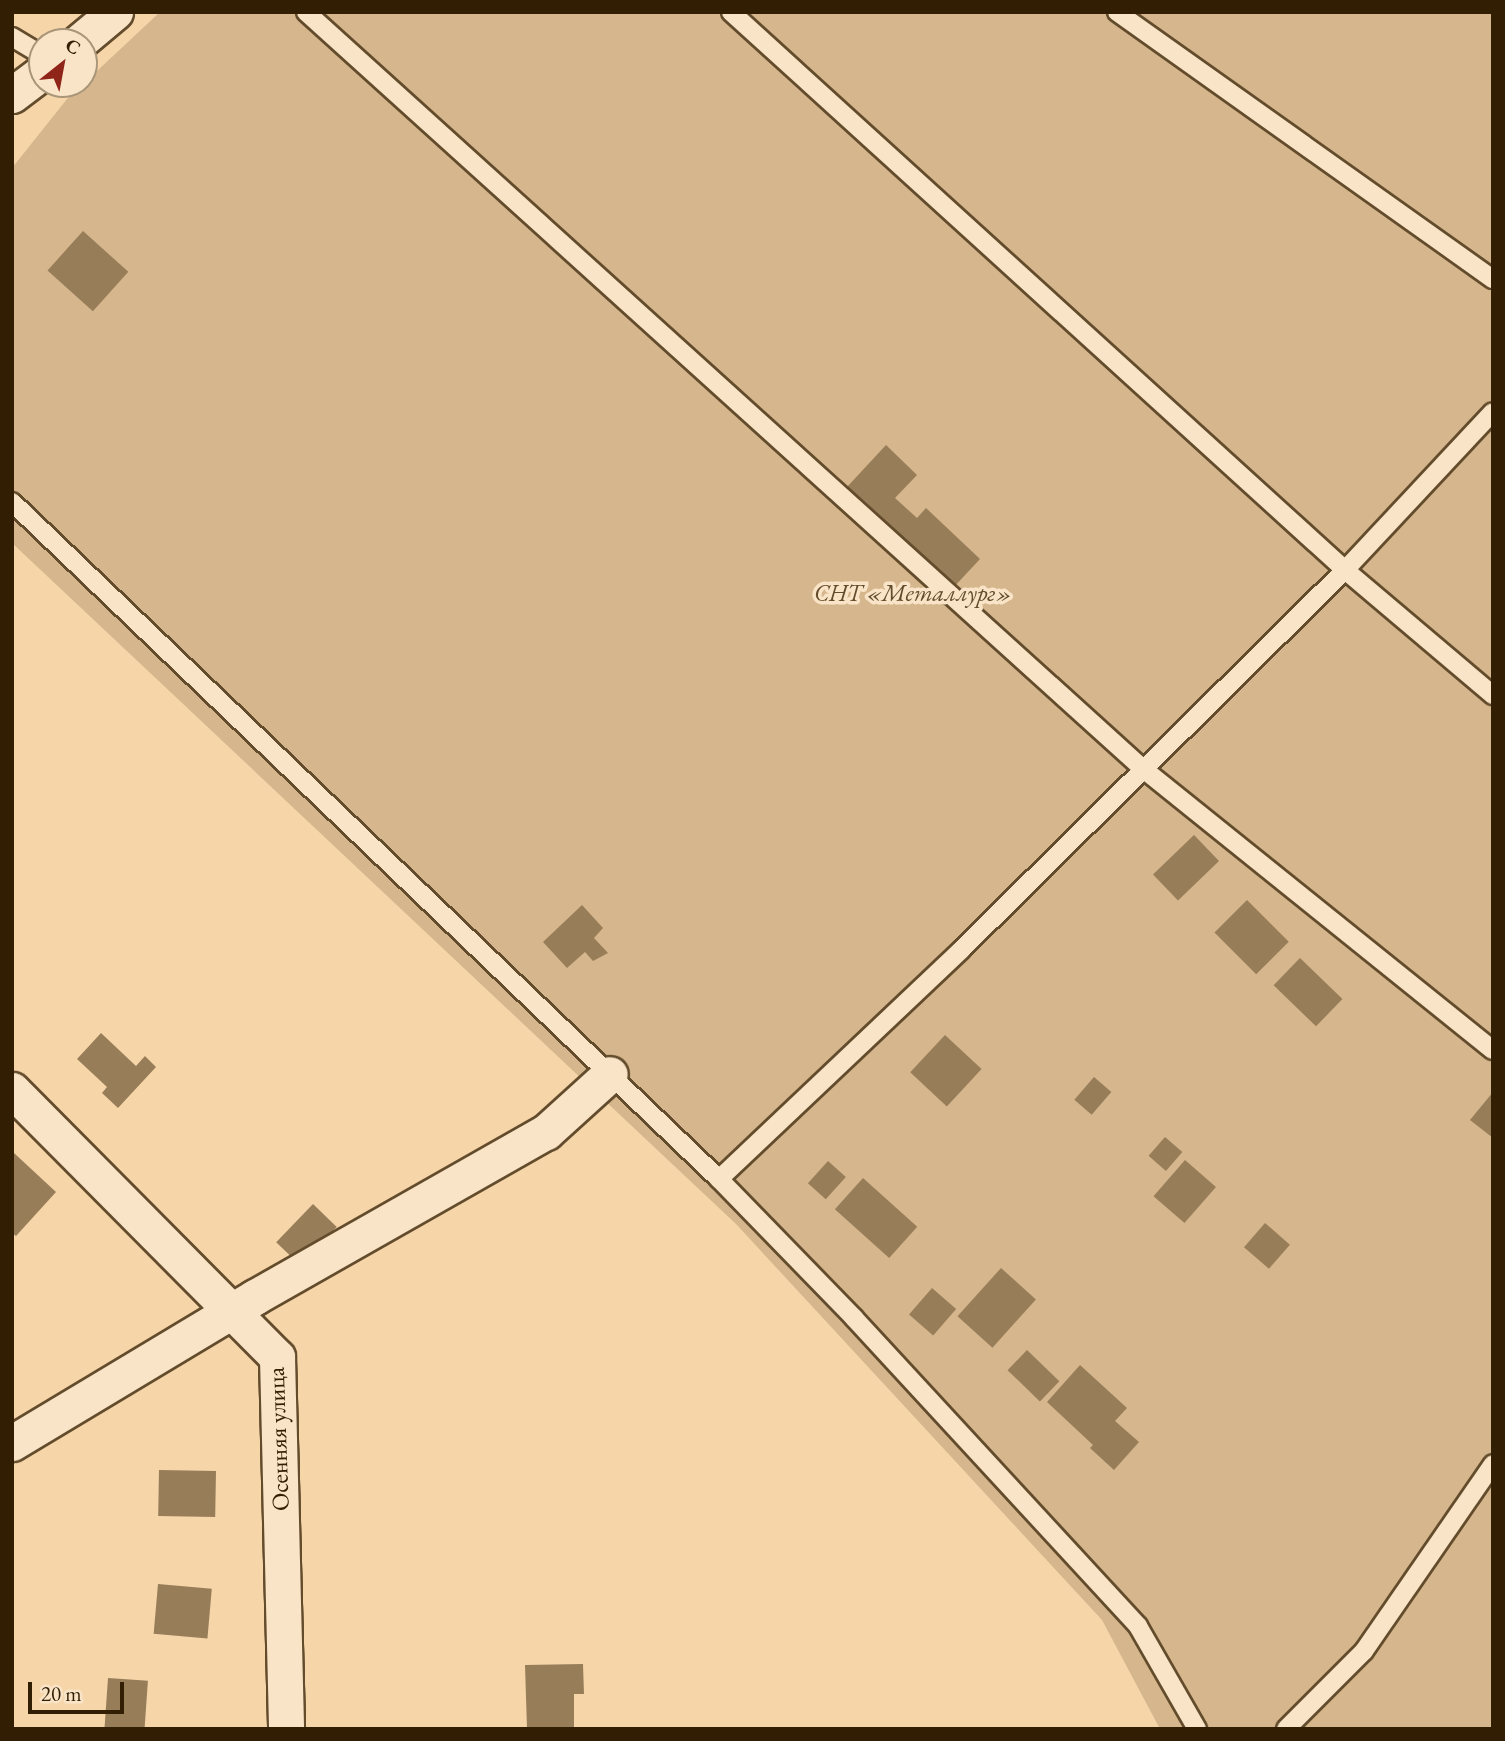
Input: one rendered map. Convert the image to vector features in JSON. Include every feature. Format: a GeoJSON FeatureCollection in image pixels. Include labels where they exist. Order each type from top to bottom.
{"type":"FeatureCollection","features":[{"type":"Feature","properties":{"kind":"street"},"geometry":{"type":"LineString","coordinates":[[96,28],[116,12]]}},
{"type":"Feature","properties":{"kind":"street"},"geometry":{"type":"LineString","coordinates":[[12,94],[28,82]]}},
{"type":"Feature","properties":{"kind":"street"},"geometry":{"type":"LineString","coordinates":[[12,1443],[231,1311],[546,1132],[610,1074]]}},
{"type":"Feature","properties":{"kind":"street","name":"Осенняя улица"},"geometry":{"type":"LineString","coordinates":[[12,1090],[277,1357],[286,1729]]}},
{"type":"Feature","properties":{"kind":"lane"},"geometry":{"type":"LineString","coordinates":[[306,12],[1142,768],[1493,1050]]}},
{"type":"Feature","properties":{"kind":"lane"},"geometry":{"type":"LineString","coordinates":[[731,12],[1345,570],[1493,695]]}},
{"type":"Feature","properties":{"kind":"lane"},"geometry":{"type":"LineString","coordinates":[[1118,12],[1493,279]]}},
{"type":"Feature","properties":{"kind":"lane"},"geometry":{"type":"LineString","coordinates":[[12,37],[28,47]]}},
{"type":"Feature","properties":{"kind":"lane"},"geometry":{"type":"LineString","coordinates":[[719,1179],[961,950],[1345,570],[1493,412]]}},
{"type":"Feature","properties":{"kind":"lane"},"geometry":{"type":"LineString","coordinates":[[12,502],[719,1179],[854,1318],[1138,1626],[1197,1729]]}},
{"type":"Feature","properties":{"kind":"lane"},"geometry":{"type":"LineString","coordinates":[[1286,1729],[1364,1651],[1493,1464]]}},
{"type":"Feature","properties":{"kind":"green space","name":"СНТ «Металлург»"},"geometry":{"type":"Polygon","coordinates":[[[160,12],[1493,12],[1493,1729],[1160,1729],[1102,1620],[736,1224],[12,543],[12,168],[68,98],[98,98],[98,70],[160,12]]]}},
{"type":"Feature","properties":{"kind":"building"},"geometry":{"type":"Polygon","coordinates":[[[83,231],[128,272],[93,311],[48,270],[83,231]]]}},
{"type":"Feature","properties":{"kind":"building"},"geometry":{"type":"Polygon","coordinates":[[[886,445],[917,475],[895,498],[917,518],[926,508],[980,559],[953,588],[847,487],[886,445]]]}},
{"type":"Feature","properties":{"kind":"building"},"geometry":{"type":"Polygon","coordinates":[[[1194,835],[1219,861],[1178,900],[1153,875],[1194,835]]]}},
{"type":"Feature","properties":{"kind":"building"},"geometry":{"type":"Polygon","coordinates":[[[1247,900],[1289,942],[1256,974],[1214,933],[1247,900]]]}},
{"type":"Feature","properties":{"kind":"building"},"geometry":{"type":"Polygon","coordinates":[[[582,905],[603,928],[594,938],[608,953],[593,961],[585,952],[567,968],[543,942],[582,905]]]}},
{"type":"Feature","properties":{"kind":"building"},"geometry":{"type":"Polygon","coordinates":[[[1300,958],[1342,999],[1316,1026],[1274,985],[1300,958]]]}},
{"type":"Feature","properties":{"kind":"building"},"geometry":{"type":"Polygon","coordinates":[[[101,1033],[136,1066],[145,1056],[156,1067],[118,1108],[102,1093],[107,1087],[77,1059],[101,1033]]]}},
{"type":"Feature","properties":{"kind":"building"},"geometry":{"type":"Polygon","coordinates":[[[945,1035],[982,1069],[947,1106],[910,1072],[945,1035]]]}},
{"type":"Feature","properties":{"kind":"building"},"geometry":{"type":"Polygon","coordinates":[[[1094,1077],[1111,1092],[1092,1115],[1074,1100],[1094,1077]]]}},
{"type":"Feature","properties":{"kind":"building"},"geometry":{"type":"Polygon","coordinates":[[[1493,1092],[1493,1138],[1470,1120],[1493,1092]]]}},
{"type":"Feature","properties":{"kind":"building"},"geometry":{"type":"Polygon","coordinates":[[[1165,1137],[1182,1152],[1166,1171],[1149,1156],[1165,1137]]]}},
{"type":"Feature","properties":{"kind":"building"},"geometry":{"type":"Polygon","coordinates":[[[14,1153],[56,1192],[16,1236],[12,1233],[14,1153]]]}},
{"type":"Feature","properties":{"kind":"building"},"geometry":{"type":"Polygon","coordinates":[[[1185,1160],[1216,1187],[1184,1223],[1154,1196],[1185,1160]]]}},
{"type":"Feature","properties":{"kind":"building"},"geometry":{"type":"Polygon","coordinates":[[[828,1161],[846,1177],[826,1199],[808,1183],[828,1161]]]}},
{"type":"Feature","properties":{"kind":"building"},"geometry":{"type":"Polygon","coordinates":[[[863,1178],[917,1227],[889,1258],[835,1209],[863,1178]]]}},
{"type":"Feature","properties":{"kind":"building"},"geometry":{"type":"Polygon","coordinates":[[[313,1204],[337,1227],[300,1265],[276,1242],[313,1204]]]}},
{"type":"Feature","properties":{"kind":"building"},"geometry":{"type":"Polygon","coordinates":[[[1265,1223],[1290,1245],[1269,1269],[1244,1247],[1265,1223]]]}},
{"type":"Feature","properties":{"kind":"building"},"geometry":{"type":"Polygon","coordinates":[[[1001,1268],[1036,1299],[992,1348],[958,1316],[1001,1268]]]}},
{"type":"Feature","properties":{"kind":"building"},"geometry":{"type":"Polygon","coordinates":[[[932,1288],[956,1309],[933,1335],[909,1314],[932,1288]]]}},
{"type":"Feature","properties":{"kind":"building"},"geometry":{"type":"Polygon","coordinates":[[[1027,1350],[1059,1381],[1040,1401],[1008,1370],[1027,1350]]]}},
{"type":"Feature","properties":{"kind":"building"},"geometry":{"type":"Polygon","coordinates":[[[1080,1365],[1127,1408],[1115,1421],[1139,1442],[1114,1470],[1090,1448],[1093,1445],[1047,1402],[1080,1365]]]}},
{"type":"Feature","properties":{"kind":"building"},"geometry":{"type":"Polygon","coordinates":[[[159,1470],[216,1471],[215,1517],[158,1516],[159,1470]]]}},
{"type":"Feature","properties":{"kind":"building"},"geometry":{"type":"Polygon","coordinates":[[[158,1584],[212,1589],[207,1639],[154,1634],[158,1584]]]}},
{"type":"Feature","properties":{"kind":"building"},"geometry":{"type":"Polygon","coordinates":[[[583,1664],[584,1694],[574,1694],[574,1729],[527,1729],[525,1665],[583,1664]]]}},
{"type":"Feature","properties":{"kind":"building"},"geometry":{"type":"Polygon","coordinates":[[[108,1678],[148,1681],[145,1729],[104,1729],[108,1678]]]}}]}
